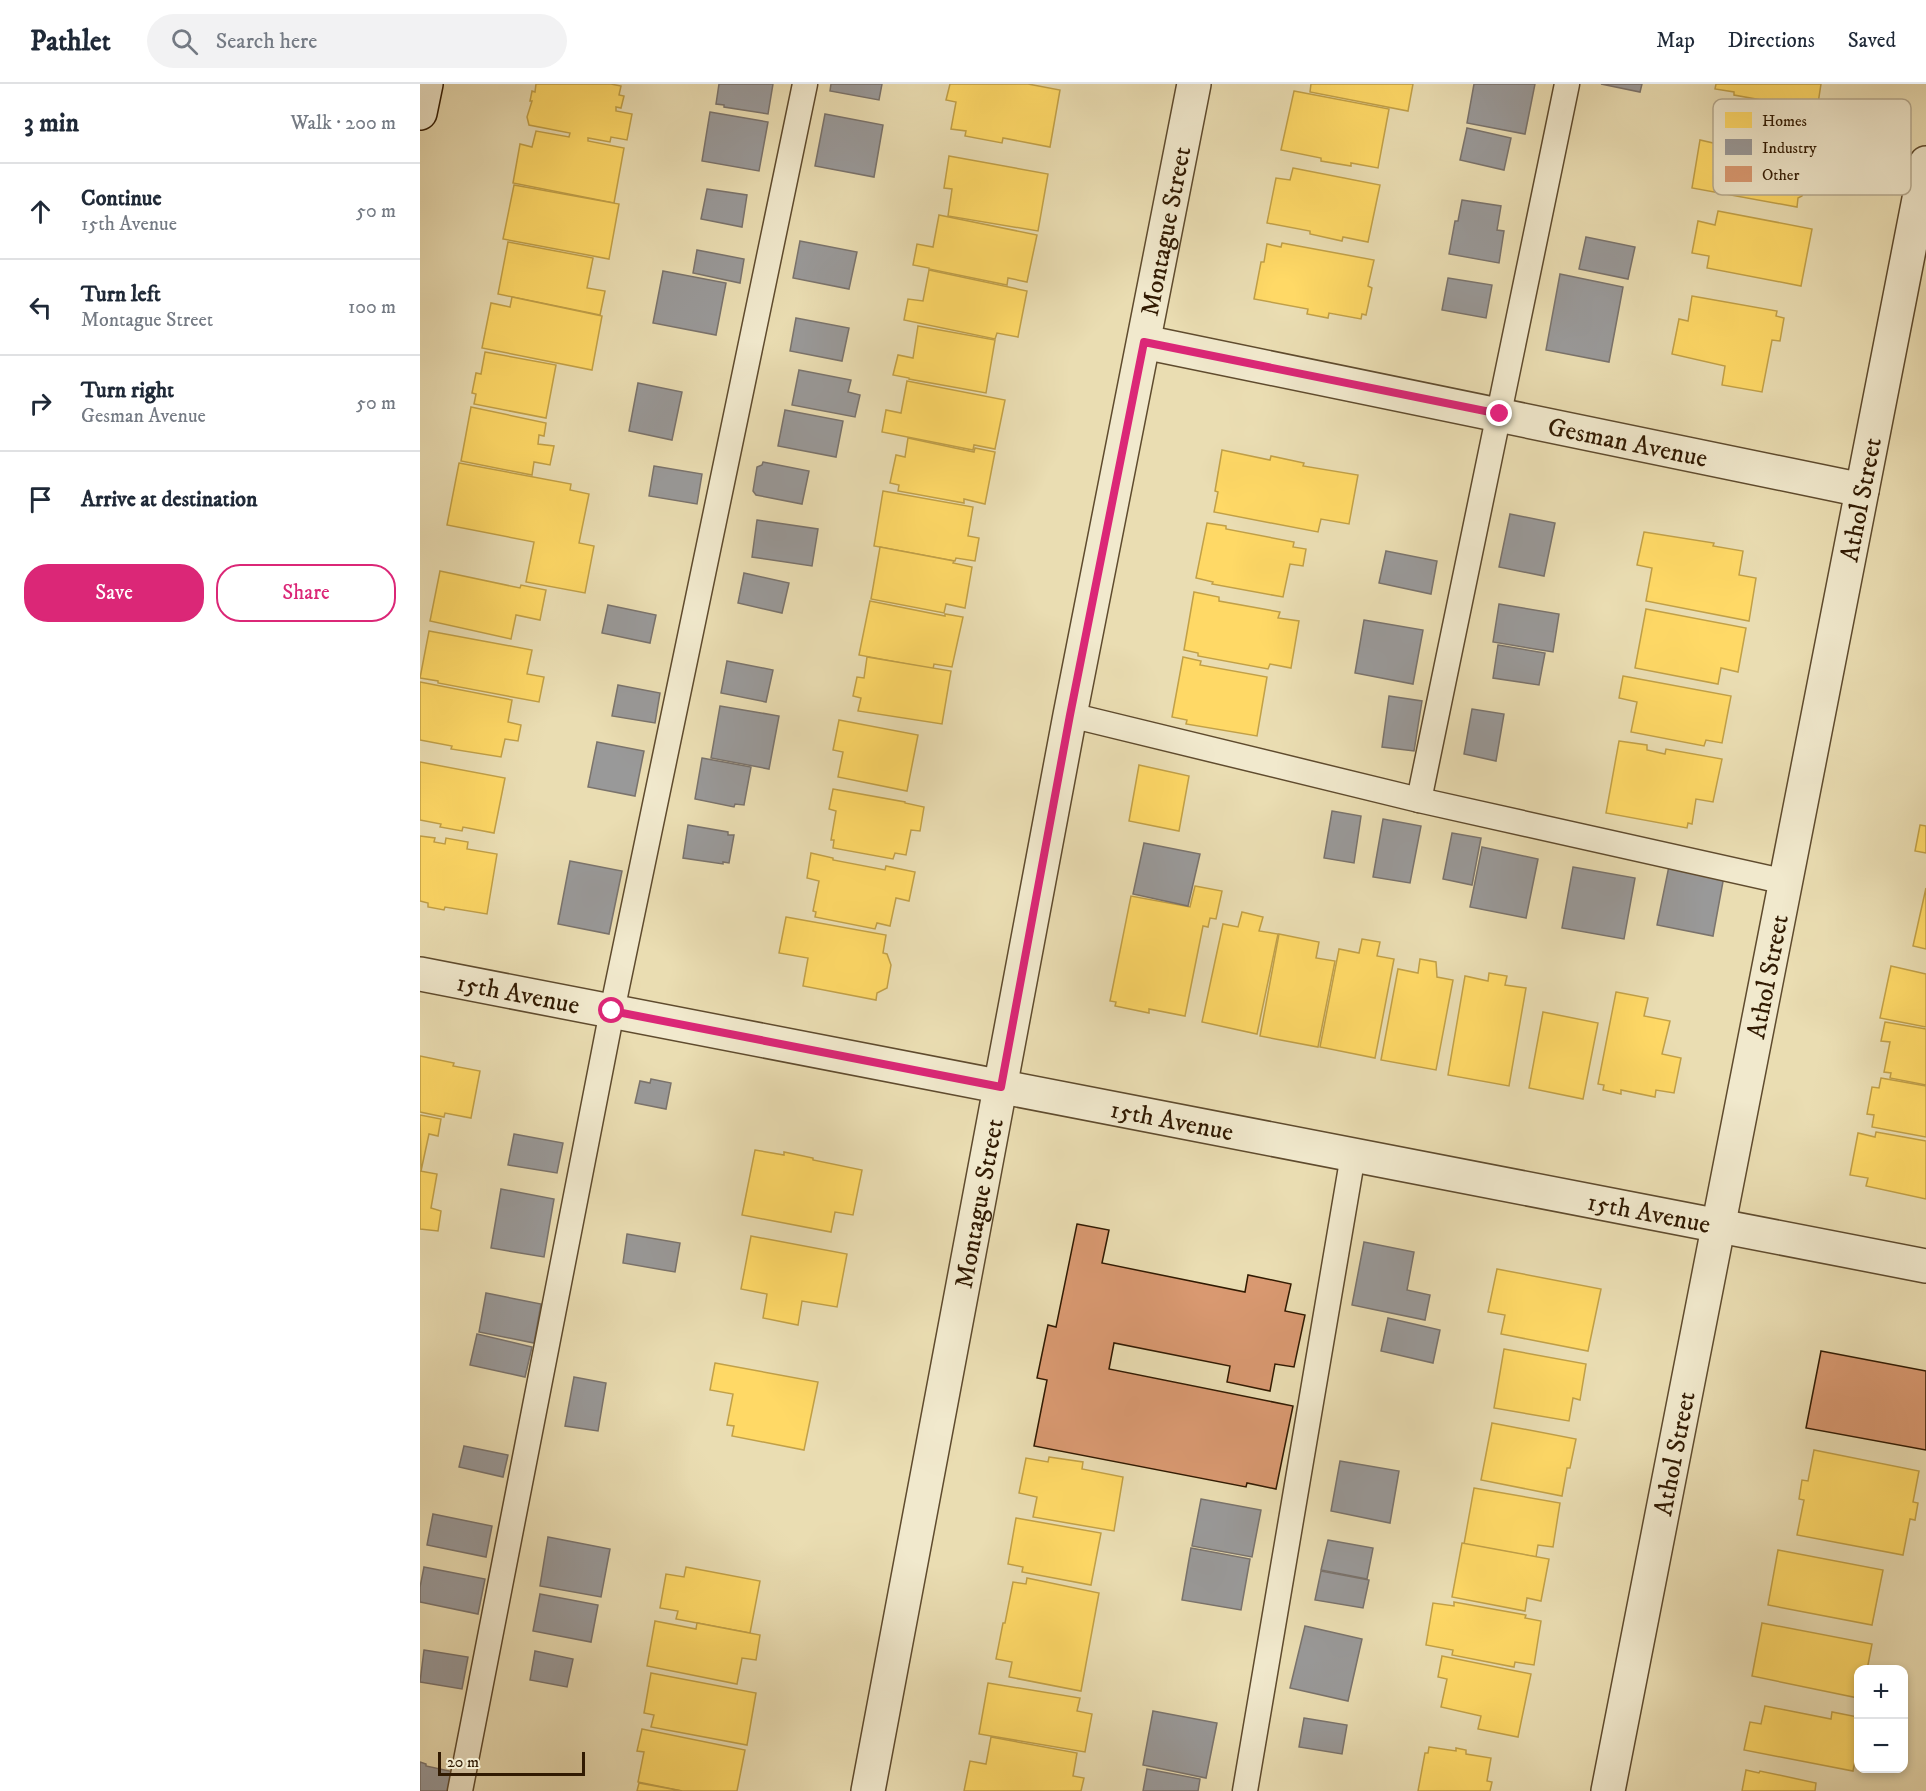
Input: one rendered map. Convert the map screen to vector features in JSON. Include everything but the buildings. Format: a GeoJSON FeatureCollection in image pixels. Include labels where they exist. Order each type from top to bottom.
{"type":"FeatureCollection","features":[{"type":"Feature","properties":{"kind":"street"},"geometry":{"type":"LineString","coordinates":[[420,113],[426,84]]}},
{"type":"Feature","properties":{"kind":"street","name":"Montague Street"},"geometry":{"type":"LineString","coordinates":[[868,1791],[1070,715],[1194,84]]}},
{"type":"Feature","properties":{"kind":"street","name":"Athol Street"},"geometry":{"type":"LineString","coordinates":[[1608,1791],[1926,163]]}},
{"type":"Feature","properties":{"kind":"street","name":"Gesman Avenue"},"geometry":{"type":"LineString","coordinates":[[1144,342],[1862,490]]}},
{"type":"Feature","properties":{"kind":"street","name":"15th Avenue"},"geometry":{"type":"LineString","coordinates":[[420,974],[1926,1266]]}},
{"type":"Feature","properties":{"kind":"lane"},"geometry":{"type":"LineString","coordinates":[[460,1791],[612,1011],[804,84]]}},
{"type":"Feature","properties":{"kind":"lane"},"geometry":{"type":"LineString","coordinates":[[1419,800],[1567,84]]}},
{"type":"Feature","properties":{"kind":"lane"},"geometry":{"type":"LineString","coordinates":[[1070,715],[1419,800],[1786,882]]}},
{"type":"Feature","properties":{"kind":"lane"},"geometry":{"type":"LineString","coordinates":[[1245,1791],[1353,1155]]}},
{"type":"Feature","properties":{"kind":"route"},"geometry":{"type":"LineString","coordinates":[[612,1011],[1001,1087],[1070,715],[1144,342],[1500,414]]}}]}
